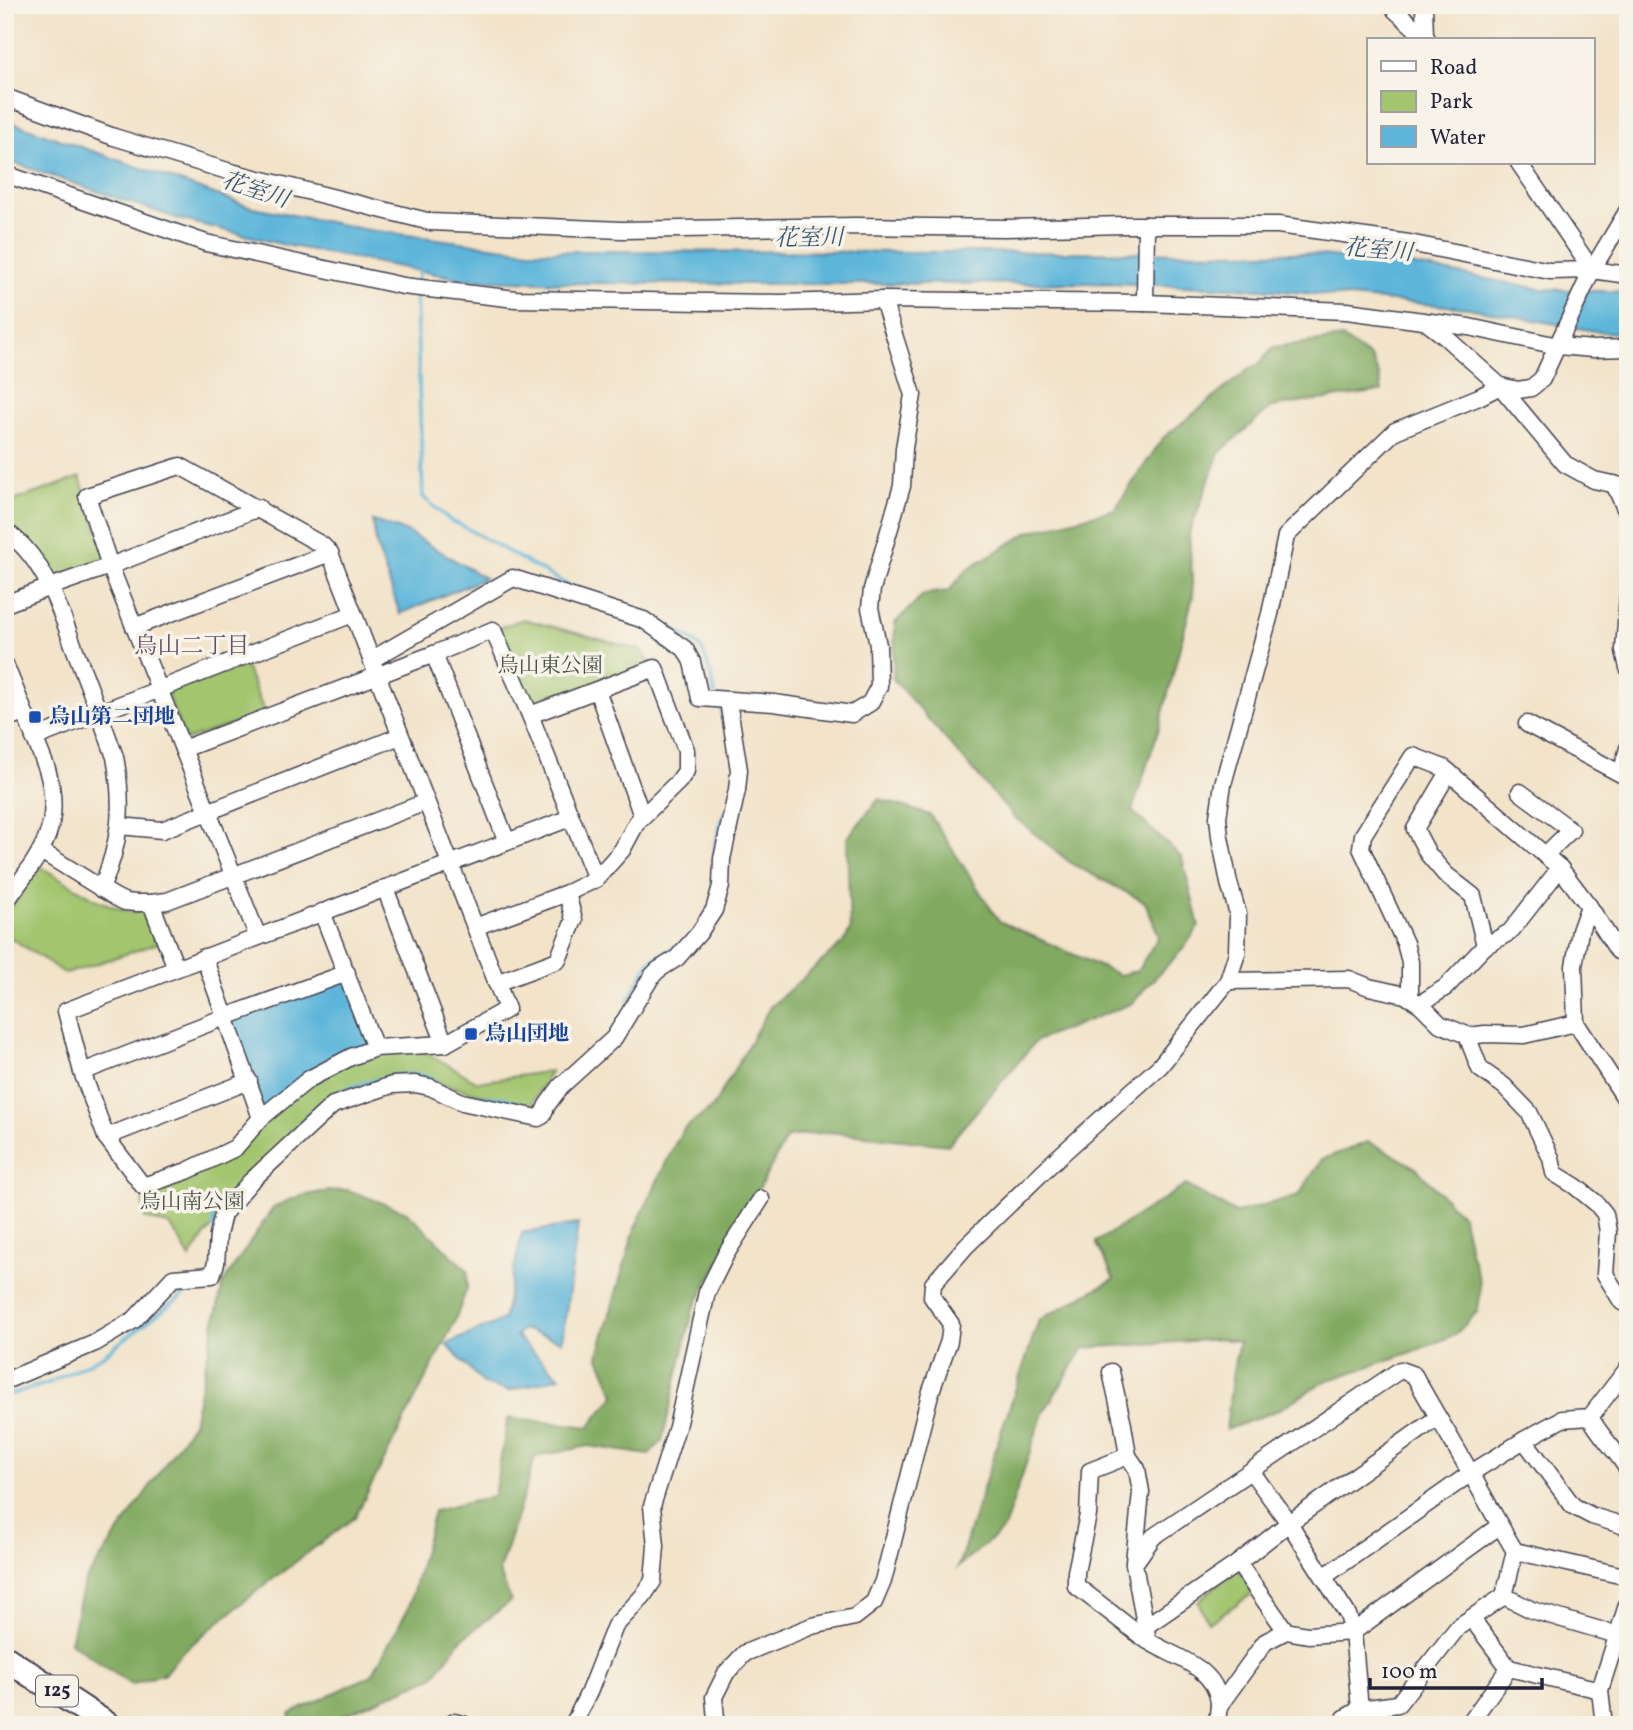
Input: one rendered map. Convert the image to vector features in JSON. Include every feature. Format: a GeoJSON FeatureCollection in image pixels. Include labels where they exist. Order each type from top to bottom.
{"type":"FeatureCollection","features":[{"type":"Feature","properties":{"kind":"highway","name":"125"},"geometry":{"type":"LineString","coordinates":[[5,1658],[108,1725]]}},
{"type":"Feature","properties":{"kind":"highway","name":"125"},"geometry":{"type":"LineString","coordinates":[[5,1677],[80,1725]]}},
{"type":"Feature","properties":{"kind":"street"},"geometry":{"type":"LineString","coordinates":[[1395,5],[1395,10],[1426,38]]}},
{"type":"Feature","properties":{"kind":"street"},"geometry":{"type":"LineString","coordinates":[[1424,5],[1427,38]]}},
{"type":"Feature","properties":{"kind":"street"},"geometry":{"type":"LineString","coordinates":[[5,97],[114,137],[230,172],[431,222],[622,230],[855,226],[1005,228],[1278,225],[1409,243],[1549,271],[1590,276],[1628,275]]}},
{"type":"Feature","properties":{"kind":"street"},"geometry":{"type":"LineString","coordinates":[[1520,164],[1590,276]]}},
{"type":"Feature","properties":{"kind":"street"},"geometry":{"type":"LineString","coordinates":[[5,174],[206,243],[403,286],[516,299],[780,303],[883,300],[1145,303],[1347,311],[1560,341],[1593,349],[1628,348]]}},
{"type":"Feature","properties":{"kind":"street"},"geometry":{"type":"LineString","coordinates":[[719,1725],[714,1697],[726,1673],[746,1653],[812,1626],[855,1617],[874,1602],[883,1581],[930,1394],[949,1341],[951,1324],[932,1297],[933,1284],[975,1237],[1053,1162],[1160,1066],[1228,981],[1237,953],[1238,914],[1229,883],[1218,817],[1223,784],[1270,614],[1286,537],[1395,431],[1500,386],[1518,390],[1531,388],[1542,379],[1590,276],[1628,210]]}},
{"type":"Feature","properties":{"kind":"street"},"geometry":{"type":"LineString","coordinates":[[1145,303],[1146,225]]}},
{"type":"Feature","properties":{"kind":"street"},"geometry":{"type":"LineString","coordinates":[[371,660],[513,578],[644,620],[685,649],[692,662],[700,698],[774,703],[852,714],[870,703],[879,686],[878,645],[870,608],[872,589],[902,486],[904,448],[913,395],[883,300]]}},
{"type":"Feature","properties":{"kind":"street"},"geometry":{"type":"LineString","coordinates":[[1424,320],[1500,386],[1565,464],[1594,480],[1621,485],[1628,515]]}},
{"type":"Feature","properties":{"kind":"street"},"geometry":{"type":"LineString","coordinates":[[258,937],[110,566],[88,496],[180,466],[323,545],[330,553],[400,736],[450,864],[475,927],[496,983],[507,1009],[444,1044],[375,1048],[351,1057],[309,1079],[261,1118],[235,1148],[187,1171],[143,1186],[106,1138],[82,1072],[66,1011],[204,957],[258,937],[322,912],[450,864],[570,818]]}},
{"type":"Feature","properties":{"kind":"street"},"geometry":{"type":"LineString","coordinates":[[5,604],[259,509]]}},
{"type":"Feature","properties":{"kind":"street"},"geometry":{"type":"LineString","coordinates":[[5,531],[32,557],[50,587],[115,757],[119,778],[120,826],[101,888]]}},
{"type":"Feature","properties":{"kind":"street"},"geometry":{"type":"LineString","coordinates":[[134,627],[330,553]]}},
{"type":"Feature","properties":{"kind":"street"},"geometry":{"type":"LineString","coordinates":[[1628,596],[1623,650],[1628,668]]}},
{"type":"Feature","properties":{"kind":"street"},"geometry":{"type":"LineString","coordinates":[[34,738],[353,614]]}},
{"type":"Feature","properties":{"kind":"street"},"geometry":{"type":"LineString","coordinates":[[183,749],[493,631],[596,879]]}},
{"type":"Feature","properties":{"kind":"street"},"geometry":{"type":"LineString","coordinates":[[434,654],[507,842]]}},
{"type":"Feature","properties":{"kind":"street"},"geometry":{"type":"LineString","coordinates":[[5,664],[52,784],[54,808],[52,824],[41,851],[5,903]]}},
{"type":"Feature","properties":{"kind":"street"},"geometry":{"type":"LineString","coordinates":[[475,927],[567,893],[596,879],[622,850],[642,816],[686,771],[686,750],[655,668],[530,715]]}},
{"type":"Feature","properties":{"kind":"street"},"geometry":{"type":"LineString","coordinates":[[597,690],[642,816]]}},
{"type":"Feature","properties":{"kind":"street"},"geometry":{"type":"LineString","coordinates":[[5,1381],[95,1343],[134,1320],[173,1278],[212,1275],[222,1214],[250,1182],[333,1105],[392,1085],[415,1084],[430,1087],[462,1102],[538,1118],[542,1116],[561,1086],[614,1038],[652,976],[677,958],[699,933],[714,910],[721,886],[722,859],[739,770],[727,701]]}},
{"type":"Feature","properties":{"kind":"street"},"geometry":{"type":"LineString","coordinates":[[5,719],[24,712]]}},
{"type":"Feature","properties":{"kind":"street"},"geometry":{"type":"LineString","coordinates":[[1527,724],[1621,774],[1628,748]]}},
{"type":"Feature","properties":{"kind":"street"},"geometry":{"type":"LineString","coordinates":[[120,826],[162,830],[400,736]]}},
{"type":"Feature","properties":{"kind":"street"},"geometry":{"type":"LineString","coordinates":[[1415,1001],[1405,943],[1362,848],[1363,835],[1413,756],[1444,768],[1560,868],[1618,951],[1628,946]]}},
{"type":"Feature","properties":{"kind":"street"},"geometry":{"type":"LineString","coordinates":[[1449,772],[1415,829],[1428,853],[1445,874],[1473,895],[1485,946]]}},
{"type":"Feature","properties":{"kind":"street"},"geometry":{"type":"LineString","coordinates":[[1520,792],[1571,830],[1545,855]]}},
{"type":"Feature","properties":{"kind":"street"},"geometry":{"type":"LineString","coordinates":[[41,851],[125,902],[167,901],[426,802]]}},
{"type":"Feature","properties":{"kind":"street"},"geometry":{"type":"LineString","coordinates":[[1415,1001],[1446,986],[1485,946],[1510,932],[1560,868]]}},
{"type":"Feature","properties":{"kind":"street"},"geometry":{"type":"LineString","coordinates":[[385,888],[444,1044]]}},
{"type":"Feature","properties":{"kind":"street"},"geometry":{"type":"LineString","coordinates":[[496,983],[558,960],[574,920],[567,893]]}},
{"type":"Feature","properties":{"kind":"street"},"geometry":{"type":"LineString","coordinates":[[151,903],[176,968]]}},
{"type":"Feature","properties":{"kind":"street"},"geometry":{"type":"LineString","coordinates":[[1589,906],[1580,931],[1574,966],[1576,1023],[1628,1103]]}},
{"type":"Feature","properties":{"kind":"street"},"geometry":{"type":"LineString","coordinates":[[322,912],[375,1048]]}},
{"type":"Feature","properties":{"kind":"street"},"geometry":{"type":"LineString","coordinates":[[204,957],[261,1118]]}},
{"type":"Feature","properties":{"kind":"street"},"geometry":{"type":"LineString","coordinates":[[82,1072],[347,973]]}},
{"type":"Feature","properties":{"kind":"street"},"geometry":{"type":"LineString","coordinates":[[1228,981],[1349,979],[1405,995],[1440,1024],[1469,1036],[1524,1035],[1576,1023]]}},
{"type":"Feature","properties":{"kind":"street"},"geometry":{"type":"LineString","coordinates":[[1469,1036],[1479,1069],[1504,1086],[1529,1112],[1551,1158],[1554,1173],[1596,1203],[1605,1214],[1608,1232],[1605,1274],[1622,1302],[1628,1305]]}},
{"type":"Feature","properties":{"kind":"street"},"geometry":{"type":"LineString","coordinates":[[106,1138],[249,1080]]}},
{"type":"Feature","properties":{"kind":"street"},"geometry":{"type":"LineString","coordinates":[[573,1725],[615,1626],[653,1581],[656,1546],[652,1506],[677,1427],[707,1292],[726,1254],[761,1199]]}},
{"type":"Feature","properties":{"kind":"street"},"geometry":{"type":"LineString","coordinates":[[1134,1564],[1153,1537],[1400,1370],[1414,1375],[1515,1551],[1628,1577]]}},
{"type":"Feature","properties":{"kind":"street"},"geometry":{"type":"LineString","coordinates":[[1111,1372],[1124,1425],[1128,1456],[1137,1469],[1141,1492],[1134,1564],[1147,1633]]}},
{"type":"Feature","properties":{"kind":"street"},"geometry":{"type":"LineString","coordinates":[[1325,1576],[1471,1473],[1524,1440],[1563,1419],[1590,1417],[1625,1377]]}},
{"type":"Feature","properties":{"kind":"street"},"geometry":{"type":"LineString","coordinates":[[1590,1417],[1628,1470]]}},
{"type":"Feature","properties":{"kind":"street"},"geometry":{"type":"LineString","coordinates":[[1147,1633],[1289,1523],[1437,1418]]}},
{"type":"Feature","properties":{"kind":"street"},"geometry":{"type":"LineString","coordinates":[[1524,1440],[1573,1506],[1592,1516],[1628,1527]]}},
{"type":"Feature","properties":{"kind":"street"},"geometry":{"type":"LineString","coordinates":[[1128,1456],[1090,1471],[1088,1515],[1076,1572],[1076,1586],[1208,1676],[1218,1695],[1217,1725]]}},
{"type":"Feature","properties":{"kind":"street"},"geometry":{"type":"LineString","coordinates":[[1251,1471],[1325,1576],[1348,1615],[1353,1632],[1360,1709]]}},
{"type":"Feature","properties":{"kind":"street"},"geometry":{"type":"LineString","coordinates":[[1219,1706],[1265,1642],[1286,1631],[1308,1635],[1353,1632],[1499,1526]]}},
{"type":"Feature","properties":{"kind":"street"},"geometry":{"type":"LineString","coordinates":[[1345,1725],[1345,1718],[1360,1709],[1398,1704],[1458,1627],[1504,1596],[1515,1551]]}},
{"type":"Feature","properties":{"kind":"street"},"geometry":{"type":"LineString","coordinates":[[1238,1563],[1286,1631]]}},
{"type":"Feature","properties":{"kind":"street"},"geometry":{"type":"LineString","coordinates":[[1504,1596],[1532,1609],[1622,1625]]}},
{"type":"Feature","properties":{"kind":"street"},"geometry":{"type":"LineString","coordinates":[[1604,1725],[1600,1690],[1628,1602]]}},
{"type":"Feature","properties":{"kind":"street"},"geometry":{"type":"LineString","coordinates":[[1472,1619],[1508,1668],[1600,1690]]}},
{"type":"Feature","properties":{"kind":"street"},"geometry":{"type":"LineString","coordinates":[[1473,1723],[1508,1668]]}},
{"type":"Feature","properties":{"kind":"street"},"geometry":{"type":"LineString","coordinates":[[451,1725],[454,1722],[465,1725]]}},
{"type":"Feature","properties":{"kind":"green space"},"geometry":{"type":"Polygon","coordinates":[[[1343,338],[1371,358],[1379,375],[1382,391],[1271,407],[1219,453],[1189,534],[1193,596],[1160,725],[1132,811],[1182,858],[1199,926],[1183,949],[1133,1003],[1036,1041],[948,1145],[829,1132],[787,1137],[693,1310],[662,1441],[649,1455],[588,1446],[535,1457],[499,1571],[511,1601],[462,1639],[433,1677],[321,1725],[288,1725],[290,1714],[372,1675],[409,1607],[434,1511],[494,1496],[508,1418],[589,1427],[615,1395],[598,1355],[635,1228],[684,1129],[713,1107],[770,1007],[844,942],[850,930],[847,838],[879,799],[930,815],[999,921],[1119,975],[1137,971],[1159,936],[1145,902],[1072,864],[1013,816],[893,679],[895,623],[924,594],[949,591],[967,569],[1029,532],[1115,509],[1163,438],[1249,369],[1258,365],[1274,347],[1343,338]]]}},
{"type":"Feature","properties":{"kind":"green space"},"geometry":{"type":"Polygon","coordinates":[[[80,477],[110,566],[50,587],[5,531],[5,504],[80,477]]]}},
{"type":"Feature","properties":{"kind":"green space","name":"烏山東公園"},"geometry":{"type":"Polygon","coordinates":[[[523,619],[640,650],[655,668],[530,715],[493,630],[523,619]]]}},
{"type":"Feature","properties":{"kind":"green space"},"geometry":{"type":"Polygon","coordinates":[[[244,662],[265,714],[185,740],[166,691],[244,662]]]}},
{"type":"Feature","properties":{"kind":"green space"},"geometry":{"type":"Polygon","coordinates":[[[39,866],[99,901],[126,911],[150,911],[162,942],[66,974],[5,934],[5,916],[39,866]]]}},
{"type":"Feature","properties":{"kind":"green space","name":"烏山南公園"},"geometry":{"type":"Polygon","coordinates":[[[415,1046],[478,1082],[551,1071],[529,1107],[400,1073],[320,1116],[205,1235],[190,1258],[171,1226],[144,1218],[143,1186],[235,1148],[261,1118],[351,1057],[415,1046]]]}},
{"type":"Feature","properties":{"kind":"green space"},"geometry":{"type":"Polygon","coordinates":[[[1368,1142],[1416,1168],[1463,1217],[1480,1282],[1480,1297],[1477,1312],[1455,1335],[1323,1382],[1278,1410],[1226,1430],[1239,1342],[1223,1339],[1084,1348],[1043,1413],[1004,1529],[958,1567],[1039,1320],[1114,1279],[1096,1242],[1186,1185],[1236,1213],[1299,1195],[1322,1159],[1368,1142]]]}},
{"type":"Feature","properties":{"kind":"green space"},"geometry":{"type":"Polygon","coordinates":[[[348,1190],[407,1212],[468,1271],[467,1288],[454,1323],[355,1517],[181,1653],[165,1673],[131,1685],[70,1642],[84,1583],[193,1423],[223,1283],[273,1208],[309,1194],[348,1190]]]}},
{"type":"Feature","properties":{"kind":"green space"},"geometry":{"type":"Polygon","coordinates":[[[1238,1567],[1255,1592],[1208,1623],[1198,1601],[1238,1567]]]}},
{"type":"Feature","properties":{"kind":"water"},"geometry":{"type":"Polygon","coordinates":[[[5,120],[248,206],[368,230],[529,251],[1301,253],[1399,263],[1541,289],[1628,292],[1628,333],[1600,332],[1469,308],[1261,289],[1109,283],[566,283],[462,279],[285,245],[179,219],[5,160],[5,120]]]}},
{"type":"Feature","properties":{"kind":"water"},"geometry":{"type":"Polygon","coordinates":[[[373,521],[407,532],[485,578],[400,614],[376,544],[373,521]]]}},
{"type":"Feature","properties":{"kind":"water"},"geometry":{"type":"Polygon","coordinates":[[[349,975],[376,1051],[351,1057],[265,1117],[229,1018],[349,975]]]}},
{"type":"Feature","properties":{"kind":"water"},"geometry":{"type":"Polygon","coordinates":[[[578,1224],[562,1341],[523,1329],[516,1336],[560,1377],[508,1391],[484,1384],[446,1344],[503,1320],[522,1233],[578,1224]]]}},
{"type":"Feature","properties":{"kind":"waterway"},"geometry":{"type":"LineString","coordinates":[[418,282],[420,266]]}},
{"type":"Feature","properties":{"kind":"waterway"},"geometry":{"type":"LineString","coordinates":[[416,296],[423,497],[452,522],[569,586],[598,597]]}},
{"type":"Feature","properties":{"kind":"waterway"},"geometry":{"type":"LineString","coordinates":[[660,622],[699,646],[708,666],[715,694]]}},
{"type":"Feature","properties":{"kind":"waterway"},"geometry":{"type":"LineString","coordinates":[[720,703],[723,720]]}},
{"type":"Feature","properties":{"kind":"waterway"},"geometry":{"type":"LineString","coordinates":[[713,888],[715,845],[724,813]]}},
{"type":"Feature","properties":{"kind":"waterway"},"geometry":{"type":"LineString","coordinates":[[627,1001],[650,961],[679,945]]}},
{"type":"Feature","properties":{"kind":"waterway"},"geometry":{"type":"LineString","coordinates":[[284,1140],[321,1103],[348,1089],[375,1080],[404,1075],[416,1074],[436,1081]]}},
{"type":"Feature","properties":{"kind":"waterway"},"geometry":{"type":"LineString","coordinates":[[475,1097],[506,1098],[536,1110],[546,1090],[553,1084]]}},
{"type":"Feature","properties":{"kind":"waterway"},"geometry":{"type":"LineString","coordinates":[[220,1205],[236,1187]]}},
{"type":"Feature","properties":{"kind":"waterway"},"geometry":{"type":"LineString","coordinates":[[213,1227],[213,1216],[216,1212]]}},
{"type":"Feature","properties":{"kind":"waterway"},"geometry":{"type":"LineString","coordinates":[[5,1396],[49,1383],[102,1356],[200,1281]]}},
{"type":"Feature","properties":{"kind":"place","name":"烏山第二団地"},"geometry":{"type":"Point","coordinates":[35,717]}},
{"type":"Feature","properties":{"kind":"place","name":"烏山団地"},"geometry":{"type":"Point","coordinates":[471,1034]}},
{"type":"Feature","properties":{"kind":"district","name":"烏山二丁目"},"geometry":{"type":"Point","coordinates":[192,647]}},
{"type":"Feature","properties":{"kind":"water label","name":"花室川"},"geometry":{"type":"Point","coordinates":[255,191]}},
{"type":"Feature","properties":{"kind":"water label","name":"花室川"},"geometry":{"type":"Point","coordinates":[809,239]}},
{"type":"Feature","properties":{"kind":"water label","name":"花室川"},"geometry":{"type":"Point","coordinates":[1378,251]}}]}
